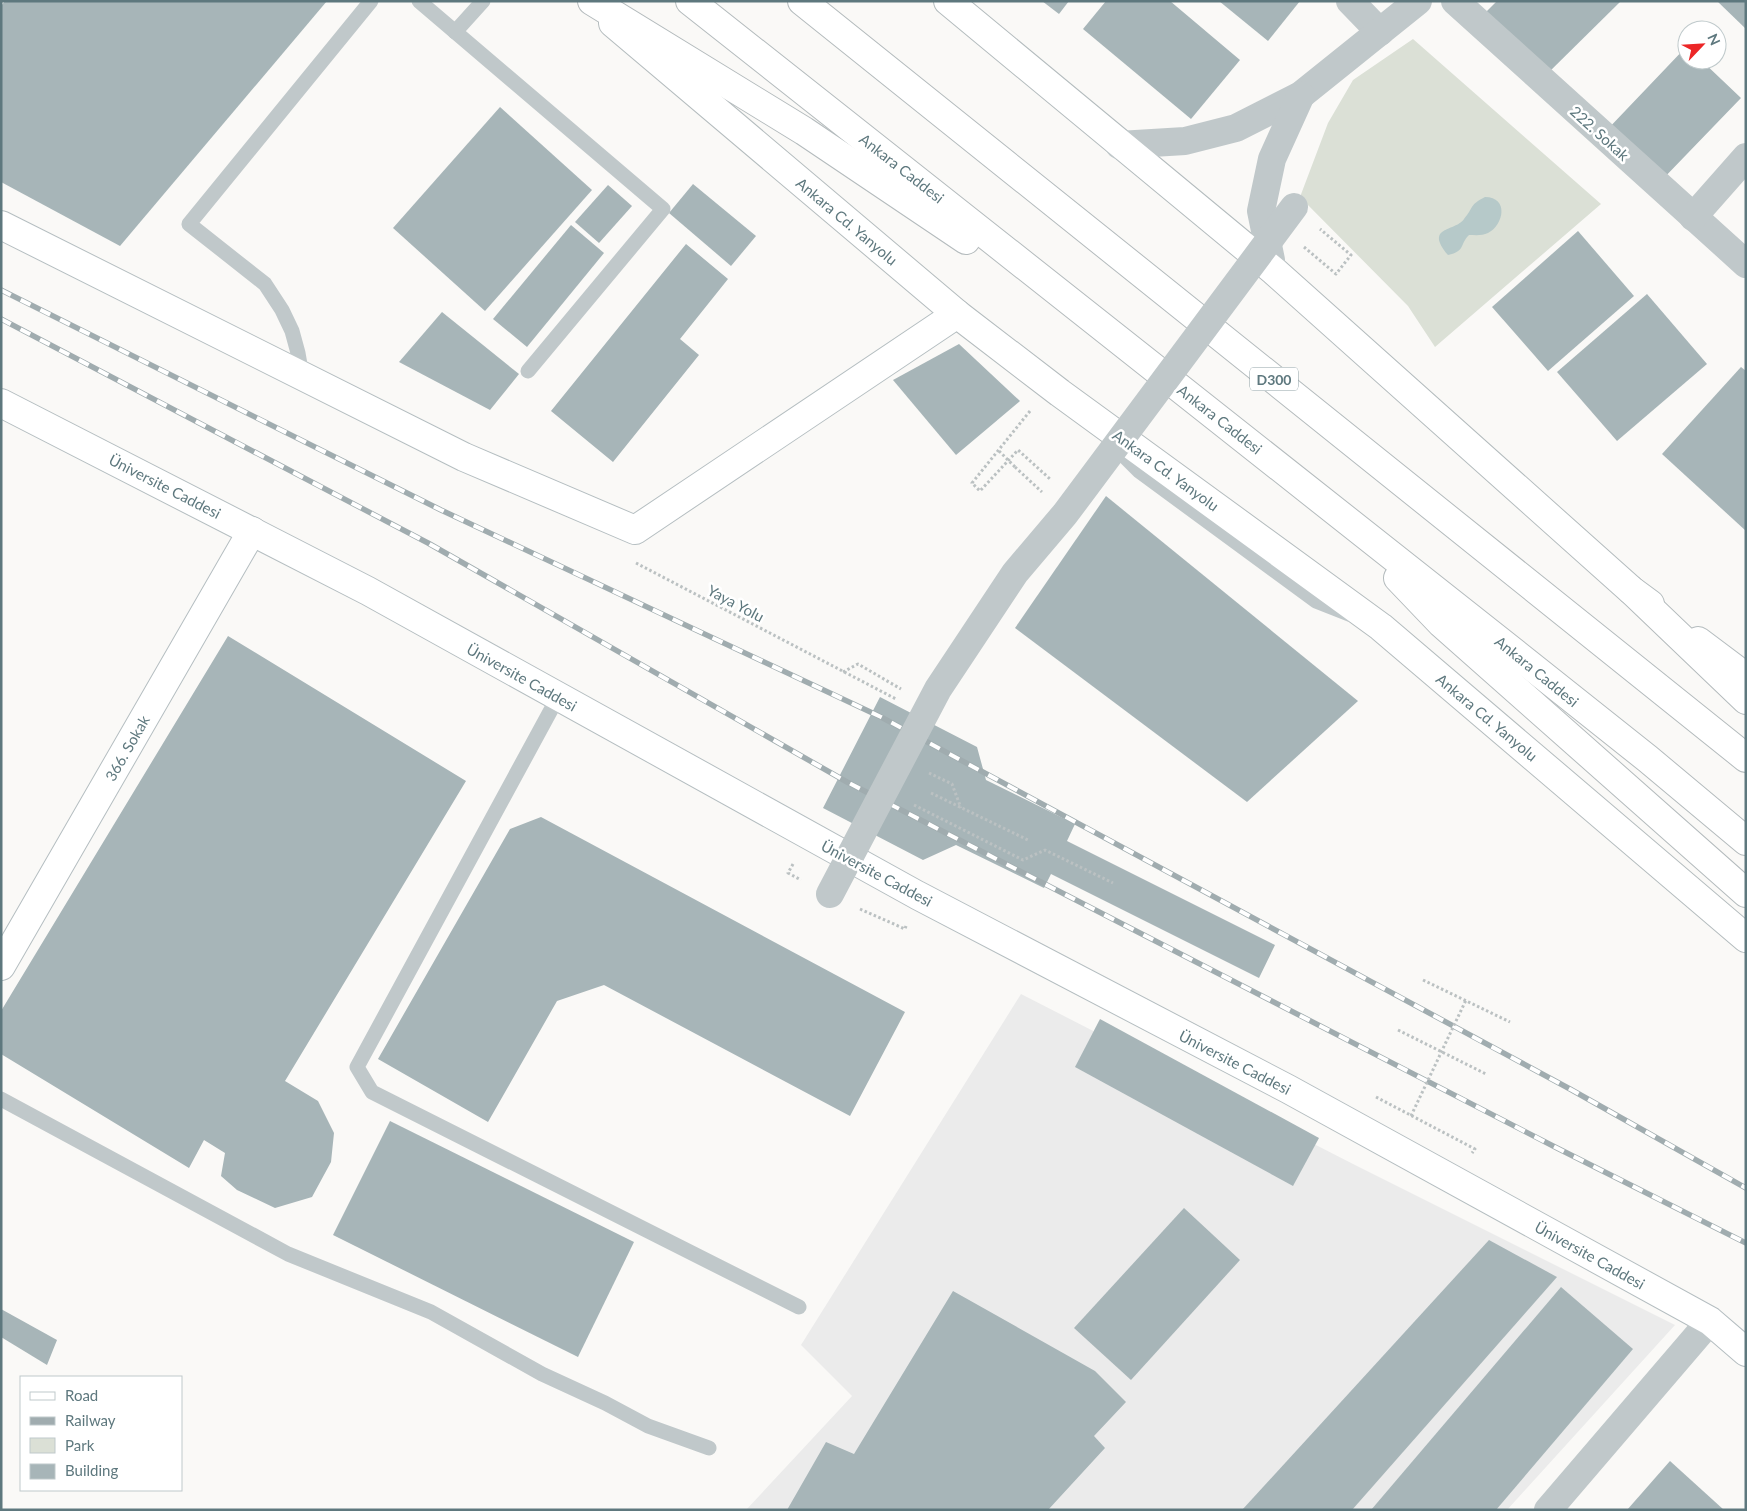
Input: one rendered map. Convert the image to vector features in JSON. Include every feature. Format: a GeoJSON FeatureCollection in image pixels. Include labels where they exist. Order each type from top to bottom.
{"type":"FeatureCollection","features":[{"type":"Feature","properties":{"kind":"main road","name":"Ankara Cd. Yanyolu"},"geometry":{"type":"LineString","coordinates":[[587,1],[957,314],[1060,392],[1381,627],[1746,938]]}},
{"type":"Feature","properties":{"kind":"main road"},"geometry":{"type":"LineString","coordinates":[[592,1],[804,131],[1141,357]]}},
{"type":"Feature","properties":{"kind":"main road","name":"Ankara Caddesi"},"geometry":{"type":"LineString","coordinates":[[690,1],[1318,496],[1648,759],[1746,841]]}},
{"type":"Feature","properties":{"kind":"main road","name":"D300"},"geometry":{"type":"LineString","coordinates":[[802,1],[1746,758]]}},
{"type":"Feature","properties":{"kind":"main road"},"geometry":{"type":"LineString","coordinates":[[948,1],[1274,272],[1632,590],[1746,700]]}},
{"type":"Feature","properties":{"kind":"main road"},"geometry":{"type":"LineString","coordinates":[[1,225],[464,457],[635,530],[957,314]]}},
{"type":"Feature","properties":{"kind":"main road","name":"Üniversite Caddesi"},"geometry":{"type":"LineString","coordinates":[[1,403],[368,592],[917,895],[1288,1089],[1710,1322],[1746,1352]]}},
{"type":"Feature","properties":{"kind":"main road"},"geometry":{"type":"LineString","coordinates":[[1318,496],[1441,623],[1746,893]]}},
{"type":"Feature","properties":{"kind":"main road","name":"366. Sokak"},"geometry":{"type":"LineString","coordinates":[[1,966],[252,531]]}},
{"type":"Feature","properties":{"kind":"main road"},"geometry":{"type":"LineString","coordinates":[[1632,590],[1746,677]]}},
{"type":"Feature","properties":{"kind":"main road"},"geometry":{"type":"LineString","coordinates":[[1710,1322],[1746,1336]]}},
{"type":"Feature","properties":{"kind":"street"},"geometry":{"type":"LineString","coordinates":[[1350,1],[1380,32]]}},
{"type":"Feature","properties":{"kind":"street"},"geometry":{"type":"LineString","coordinates":[[1119,145],[1185,141],[1236,128],[1301,95],[1418,1]]}},
{"type":"Feature","properties":{"kind":"street","name":"222. Sokak"},"geometry":{"type":"LineString","coordinates":[[1455,1],[1746,264]]}},
{"type":"Feature","properties":{"kind":"street"},"geometry":{"type":"LineString","coordinates":[[1274,272],[1261,211],[1272,159],[1301,95]]}},
{"type":"Feature","properties":{"kind":"street"},"geometry":{"type":"LineString","coordinates":[[1693,217],[1746,157]]}},
{"type":"Feature","properties":{"kind":"street"},"geometry":{"type":"LineString","coordinates":[[830,894],[938,689],[1016,573],[1065,514],[1294,207]]}},
{"type":"Feature","properties":{"kind":"street"},"geometry":{"type":"LineString","coordinates":[[1548,1510],[1710,1322]]}},
{"type":"Feature","properties":{"kind":"lane"},"geometry":{"type":"LineString","coordinates":[[302,376],[292,331],[282,310],[265,284],[189,224],[371,1]]}},
{"type":"Feature","properties":{"kind":"lane"},"geometry":{"type":"LineString","coordinates":[[455,32],[483,1]]}},
{"type":"Feature","properties":{"kind":"lane"},"geometry":{"type":"LineString","coordinates":[[429,4],[455,32],[663,209],[528,371]]}},
{"type":"Feature","properties":{"kind":"lane"},"geometry":{"type":"LineString","coordinates":[[558,697],[357,1067],[372,1092],[799,1307]]}},
{"type":"Feature","properties":{"kind":"lane"},"geometry":{"type":"LineString","coordinates":[[1,1098],[288,1254],[431,1312],[542,1374],[605,1403],[648,1426],[709,1448]]}},
{"type":"Feature","properties":{"kind":"path"},"geometry":{"type":"LineString","coordinates":[[1274,272],[1298,242],[1336,274],[1351,256],[1338,244]]}},
{"type":"Feature","properties":{"kind":"path"},"geometry":{"type":"LineString","coordinates":[[1018,428],[972,483],[980,491],[1018,450],[1055,484]]}},
{"type":"Feature","properties":{"kind":"path"},"geometry":{"type":"LineString","coordinates":[[999,451],[1047,497]]}},
{"type":"Feature","properties":{"kind":"path","name":"Yaya Yolu"},"geometry":{"type":"LineString","coordinates":[[635,530],[631,560],[899,701]]}},
{"type":"Feature","properties":{"kind":"path"},"geometry":{"type":"LineString","coordinates":[[843,672],[858,664],[904,691]]}},
{"type":"Feature","properties":{"kind":"path"},"geometry":{"type":"LineString","coordinates":[[901,759],[952,784],[961,808]]}},
{"type":"Feature","properties":{"kind":"path"},"geometry":{"type":"LineString","coordinates":[[885,790],[1023,860],[1045,850],[1113,883]]}},
{"type":"Feature","properties":{"kind":"path"},"geometry":{"type":"LineString","coordinates":[[931,793],[1030,841]]}},
{"type":"Feature","properties":{"kind":"path"},"geometry":{"type":"LineString","coordinates":[[856,906],[887,922]]}},
{"type":"Feature","properties":{"kind":"path"},"geometry":{"type":"LineString","coordinates":[[1423,980],[1510,1022]]}},
{"type":"Feature","properties":{"kind":"path"},"geometry":{"type":"LineString","coordinates":[[1411,1116],[1466,1000]]}},
{"type":"Feature","properties":{"kind":"path"},"geometry":{"type":"LineString","coordinates":[[1398,1030],[1486,1074]]}},
{"type":"Feature","properties":{"kind":"path"},"geometry":{"type":"LineString","coordinates":[[1374,1096],[1456,1139]]}},
{"type":"Feature","properties":{"kind":"shaded area"},"geometry":{"type":"Polygon","coordinates":[[[1485,197],[1493,198],[1501,206],[1502,212],[1498,224],[1486,234],[1469,235],[1460,250],[1448,255],[1441,246],[1440,234],[1460,223],[1474,204],[1485,197]]]}},
{"type":"Feature","properties":{"kind":"shaded area"},"geometry":{"type":"Polygon","coordinates":[[[1021,994],[1355,1165],[1675,1325],[1507,1510],[746,1510],[852,1396],[801,1345],[1021,994]]]}},
{"type":"Feature","properties":{"kind":"green space"},"geometry":{"type":"Polygon","coordinates":[[[1413,39],[1601,204],[1435,347],[1408,306],[1300,197],[1328,123],[1353,80],[1413,39]]]}},
{"type":"Feature","properties":{"kind":"building"},"geometry":{"type":"Polygon","coordinates":[[[5,1],[327,1],[120,246],[1,182],[1,6],[5,1]]]}},
{"type":"Feature","properties":{"kind":"building"},"geometry":{"type":"Polygon","coordinates":[[[1042,1],[1069,1],[1059,14],[1042,1]]]}},
{"type":"Feature","properties":{"kind":"building"},"geometry":{"type":"Polygon","coordinates":[[[1106,1],[1170,1],[1240,60],[1191,119],[1083,29],[1106,1]]]}},
{"type":"Feature","properties":{"kind":"building"},"geometry":{"type":"Polygon","coordinates":[[[1219,1],[1300,1],[1268,41],[1219,1]]]}},
{"type":"Feature","properties":{"kind":"building"},"geometry":{"type":"Polygon","coordinates":[[[1497,1],[1621,1],[1545,76],[1484,14],[1497,1]]]}},
{"type":"Feature","properties":{"kind":"building"},"geometry":{"type":"Polygon","coordinates":[[[1717,1],[1746,1],[1746,29],[1717,1]]]}},
{"type":"Feature","properties":{"kind":"building"},"geometry":{"type":"Polygon","coordinates":[[[1677,56],[1677,70],[1712,70],[1741,98],[1659,183],[1605,132],[1677,56]]]}},
{"type":"Feature","properties":{"kind":"building"},"geometry":{"type":"Polygon","coordinates":[[[500,107],[592,190],[485,311],[393,228],[500,107]]]}},
{"type":"Feature","properties":{"kind":"building"},"geometry":{"type":"Polygon","coordinates":[[[693,184],[756,236],[731,266],[669,213],[693,184]]]}},
{"type":"Feature","properties":{"kind":"building"},"geometry":{"type":"Polygon","coordinates":[[[608,185],[632,206],[599,243],[575,222],[608,185]]]}},
{"type":"Feature","properties":{"kind":"building"},"geometry":{"type":"Polygon","coordinates":[[[571,225],[604,253],[527,347],[493,319],[571,225]]]}},
{"type":"Feature","properties":{"kind":"building"},"geometry":{"type":"Polygon","coordinates":[[[1578,231],[1634,296],[1548,371],[1492,307],[1578,231]]]}},
{"type":"Feature","properties":{"kind":"building"},"geometry":{"type":"Polygon","coordinates":[[[686,244],[728,279],[680,339],[699,355],[613,462],[551,411],[686,244]]]}},
{"type":"Feature","properties":{"kind":"building"},"geometry":{"type":"Polygon","coordinates":[[[1647,294],[1707,364],[1617,441],[1557,372],[1647,294]]]}},
{"type":"Feature","properties":{"kind":"building"},"geometry":{"type":"Polygon","coordinates":[[[442,312],[519,374],[490,410],[399,362],[442,312]]]}},
{"type":"Feature","properties":{"kind":"building"},"geometry":{"type":"Polygon","coordinates":[[[959,344],[1020,401],[956,455],[893,380],[959,344]]]}},
{"type":"Feature","properties":{"kind":"building"},"geometry":{"type":"Polygon","coordinates":[[[1741,367],[1746,371],[1746,531],[1662,454],[1741,367]]]}},
{"type":"Feature","properties":{"kind":"building"},"geometry":{"type":"Polygon","coordinates":[[[1106,496],[1358,701],[1247,802],[1015,628],[1106,496]]]}},
{"type":"Feature","properties":{"kind":"building"},"geometry":{"type":"Polygon","coordinates":[[[228,636],[466,781],[285,1081],[318,1101],[334,1133],[331,1162],[312,1197],[275,1208],[237,1190],[221,1176],[225,1153],[204,1140],[189,1168],[1,1054],[1,1011],[228,636]]]}},
{"type":"Feature","properties":{"kind":"building"},"geometry":{"type":"Polygon","coordinates":[[[880,697],[977,747],[986,780],[1075,824],[1067,841],[1275,945],[1259,978],[1051,874],[1044,888],[956,845],[923,860],[823,808],[880,697]]]}},
{"type":"Feature","properties":{"kind":"building"},"geometry":{"type":"Polygon","coordinates":[[[541,817],[905,1012],[850,1116],[604,985],[557,1001],[488,1122],[378,1059],[510,829],[541,817]]]}},
{"type":"Feature","properties":{"kind":"building"},"geometry":{"type":"Polygon","coordinates":[[[1100,1019],[1319,1138],[1293,1186],[1075,1067],[1100,1019]]]}},
{"type":"Feature","properties":{"kind":"building"},"geometry":{"type":"Polygon","coordinates":[[[390,1121],[634,1242],[578,1357],[333,1235],[390,1121]]]}},
{"type":"Feature","properties":{"kind":"building"},"geometry":{"type":"Polygon","coordinates":[[[1184,1208],[1240,1260],[1131,1380],[1074,1328],[1184,1208]]]}},
{"type":"Feature","properties":{"kind":"building"},"geometry":{"type":"Polygon","coordinates":[[[1489,1240],[1557,1277],[1352,1510],[1242,1510],[1489,1240]]]}},
{"type":"Feature","properties":{"kind":"building"},"geometry":{"type":"Polygon","coordinates":[[[1561,1287],[1633,1349],[1496,1510],[1371,1510],[1561,1287]]]}},
{"type":"Feature","properties":{"kind":"building"},"geometry":{"type":"Polygon","coordinates":[[[953,1291],[1095,1371],[1126,1402],[1094,1436],[1105,1448],[1048,1510],[787,1510],[826,1442],[854,1454],[953,1291]]]}},
{"type":"Feature","properties":{"kind":"building"},"geometry":{"type":"Polygon","coordinates":[[[1,1309],[57,1340],[47,1365],[1,1337],[1,1309]]]}},
{"type":"Feature","properties":{"kind":"building"},"geometry":{"type":"Polygon","coordinates":[[[1670,1461],[1724,1510],[1627,1510],[1670,1461]]]}},
{"type":"Feature","properties":{"kind":"railway"},"geometry":{"type":"LineString","coordinates":[[1,290],[441,510],[881,717],[1570,1089],[1746,1188]]}},
{"type":"Feature","properties":{"kind":"railway"},"geometry":{"type":"LineString","coordinates":[[1,319],[428,543],[847,782],[1557,1148],[1746,1243]]}}]}
